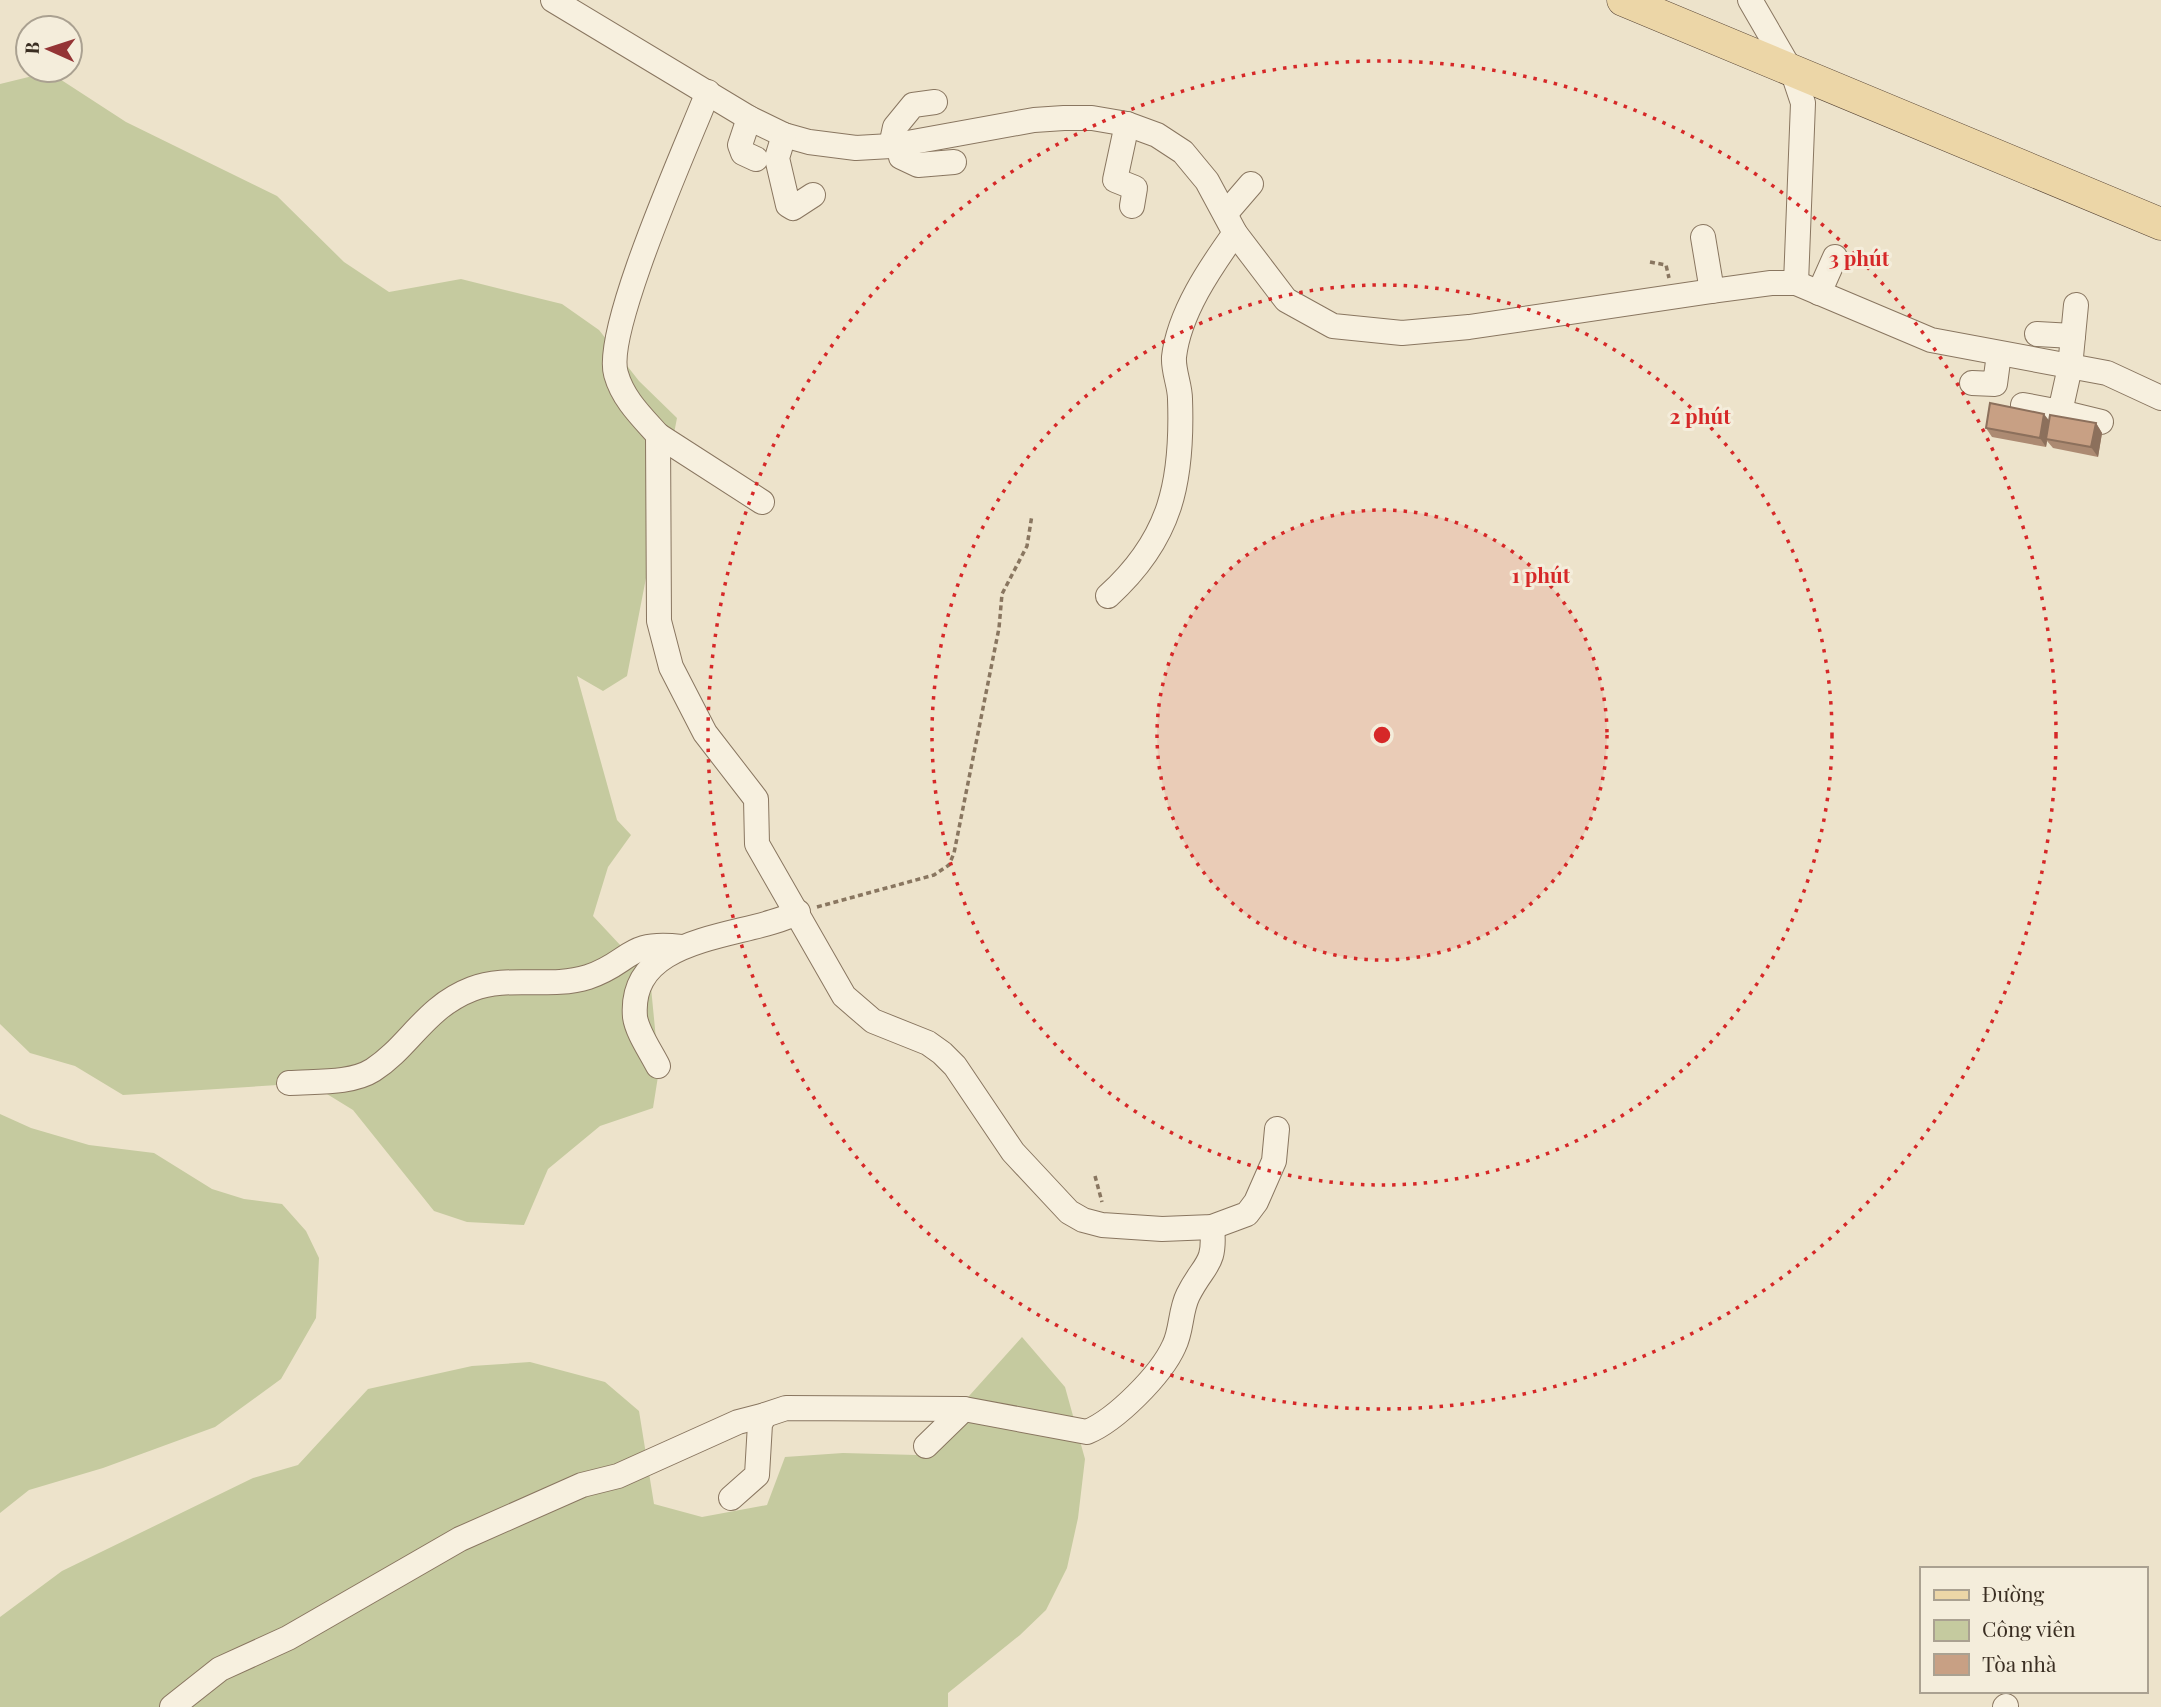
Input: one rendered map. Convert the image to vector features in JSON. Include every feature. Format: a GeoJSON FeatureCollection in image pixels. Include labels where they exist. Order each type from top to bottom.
{"type":"FeatureCollection","features":[{"type":"Feature","properties":{"kind":"main road"},"geometry":{"type":"LineString","coordinates":[[1623,0],[2161,224]]}},
{"type":"Feature","properties":{"kind":"street"},"geometry":{"type":"LineString","coordinates":[[553,0],[748,118],[783,135],[809,142],[856,148],[895,146],[1034,120],[1092,118],[1127,124],[1157,135],[1183,152],[1207,181],[1231,223],[1286,300],[1333,326],[1366,332],[1402,333],[1469,327],[1771,283],[1807,288],[1907,332],[2127,380],[2161,398]]}},
{"type":"Feature","properties":{"kind":"street"},"geometry":{"type":"LineString","coordinates":[[1750,0],[1791,71],[1803,103],[1807,288]]}},
{"type":"Feature","properties":{"kind":"street"},"geometry":{"type":"LineString","coordinates":[[708,92],[627,299],[615,343],[615,372],[627,400],[658,435],[762,502]]}},
{"type":"Feature","properties":{"kind":"street"},"geometry":{"type":"LineString","coordinates":[[935,102],[913,105],[895,127],[895,146],[901,157],[918,165],[954,162]]}},
{"type":"Feature","properties":{"kind":"street"},"geometry":{"type":"LineString","coordinates":[[748,118],[740,145],[743,153],[756,159]]}},
{"type":"Feature","properties":{"kind":"street"},"geometry":{"type":"LineString","coordinates":[[1127,124],[1115,180],[1135,188],[1132,206]]}},
{"type":"Feature","properties":{"kind":"street"},"geometry":{"type":"LineString","coordinates":[[783,135],[777,158],[788,205],[793,208],[813,195]]}},
{"type":"Feature","properties":{"kind":"street"},"geometry":{"type":"LineString","coordinates":[[1108,596],[1135,571],[1159,537],[1166,519],[1175,488],[1180,409],[1174,357],[1180,334],[1251,184]]}},
{"type":"Feature","properties":{"kind":"street"},"geometry":{"type":"LineString","coordinates":[[1703,237],[1712,291]]}},
{"type":"Feature","properties":{"kind":"street"},"geometry":{"type":"LineString","coordinates":[[1807,288],[1835,257]]}},
{"type":"Feature","properties":{"kind":"street"},"geometry":{"type":"LineString","coordinates":[[2060,412],[2070,367],[2076,304]]}},
{"type":"Feature","properties":{"kind":"street"},"geometry":{"type":"LineString","coordinates":[[2038,334],[2073,335]]}},
{"type":"Feature","properties":{"kind":"street"},"geometry":{"type":"LineString","coordinates":[[1972,383],[1995,384],[1999,354]]}},
{"type":"Feature","properties":{"kind":"street"},"geometry":{"type":"LineString","coordinates":[[2023,405],[2101,422]]}},
{"type":"Feature","properties":{"kind":"street"},"geometry":{"type":"LineString","coordinates":[[658,435],[659,621],[664,646],[705,733],[756,799],[757,844],[844,996],[857,1010],[873,1021],[928,1043],[942,1053],[955,1066],[1013,1152],[1069,1212],[1083,1220],[1102,1225],[1162,1229],[1212,1227],[1251,1210],[1274,1161],[1277,1129]]}},
{"type":"Feature","properties":{"kind":"street"},"geometry":{"type":"LineString","coordinates":[[658,1066],[635,1019],[636,995],[644,978],[662,960],[681,947],[704,938],[782,921],[798,912]]}},
{"type":"Feature","properties":{"kind":"street"},"geometry":{"type":"LineString","coordinates":[[289,1083],[348,1078],[372,1070],[421,1022],[472,989],[506,983],[569,982],[590,976],[645,945],[681,947]]}},
{"type":"Feature","properties":{"kind":"street"},"geometry":{"type":"LineString","coordinates":[[172,1707],[220,1669],[288,1638],[460,1539],[582,1485],[618,1476],[738,1422],[786,1408],[806,1406],[964,1409],[1070,1431],[1087,1432],[1106,1424],[1164,1364],[1175,1344],[1189,1293],[1212,1258],[1212,1227]]}},
{"type":"Feature","properties":{"kind":"street"},"geometry":{"type":"LineString","coordinates":[[926,1446],[964,1409]]}},
{"type":"Feature","properties":{"kind":"street"},"geometry":{"type":"LineString","coordinates":[[731,1497],[757,1475],[760,1424],[765,1415]]}},
{"type":"Feature","properties":{"kind":"path"},"geometry":{"type":"LineString","coordinates":[[798,912],[922,878],[949,865],[954,853],[999,628],[1002,594],[1027,546],[1032,515]]}},
{"type":"Feature","properties":{"kind":"green space"},"geometry":{"type":"Polygon","coordinates":[[[14,81],[14,84],[67,84],[126,122],[277,196],[344,262],[389,292],[461,279],[562,304],[599,330],[639,381],[677,418],[627,676],[603,691],[577,676],[617,820],[631,835],[608,867],[593,916],[650,977],[659,1070],[653,1108],[600,1126],[548,1169],[524,1225],[467,1222],[434,1211],[353,1110],[309,1083],[123,1095],[75,1066],[30,1053],[0,1024],[0,84],[14,81]]]}},
{"type":"Feature","properties":{"kind":"green space"},"geometry":{"type":"Polygon","coordinates":[[[0,1114],[31,1128],[89,1145],[154,1153],[212,1189],[244,1199],[282,1204],[306,1231],[319,1258],[316,1318],[281,1379],[215,1427],[103,1468],[29,1490],[0,1513],[0,1114]]]}},
{"type":"Feature","properties":{"kind":"green space"},"geometry":{"type":"Polygon","coordinates":[[[1022,1337],[1065,1387],[1085,1459],[1078,1518],[1067,1568],[1046,1610],[1020,1635],[948,1693],[948,1707],[0,1707],[0,1617],[62,1571],[253,1478],[298,1465],[368,1389],[472,1366],[530,1362],[605,1382],[639,1411],[654,1504],[702,1517],[767,1505],[785,1457],[843,1453],[916,1455],[1022,1337]]]}},
{"type":"Feature","properties":{"kind":"building"},"geometry":{"type":"Polygon","coordinates":[[[1990,403],[2044,414],[2040,438],[1986,428],[1990,403]]]}},
{"type":"Feature","properties":{"kind":"building"},"geometry":{"type":"Polygon","coordinates":[[[2050,415],[2096,423],[2091,447],[2046,439],[2050,415]]]}}]}
